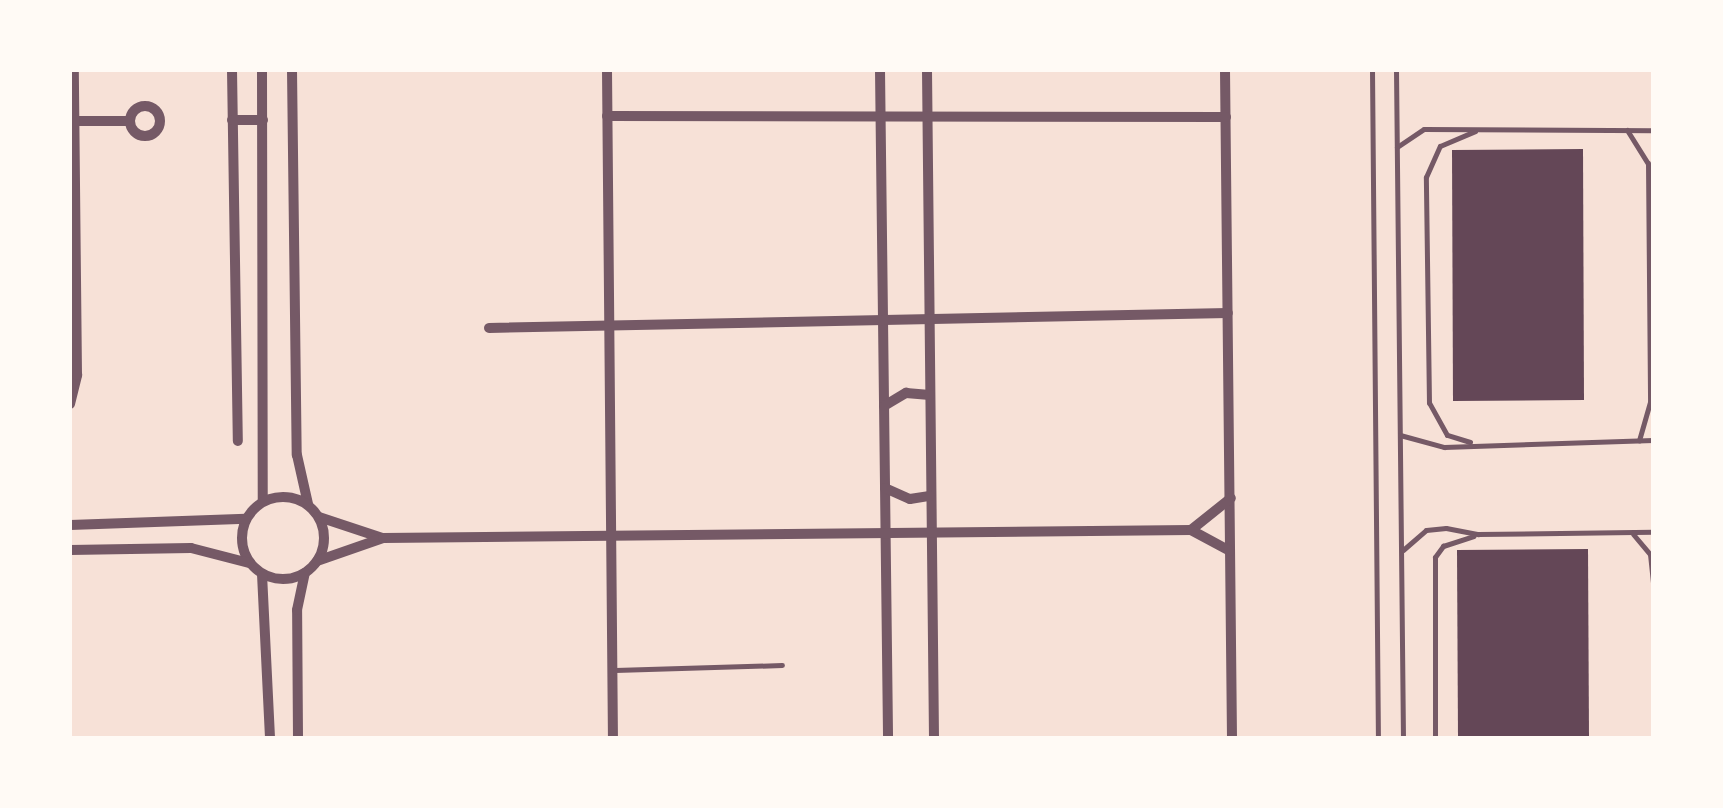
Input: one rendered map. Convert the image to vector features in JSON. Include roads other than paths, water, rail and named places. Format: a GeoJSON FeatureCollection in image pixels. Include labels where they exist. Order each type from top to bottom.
{"type":"FeatureCollection","features":[{"type":"Feature","properties":{"kind":"street"},"geometry":{"type":"LineString","coordinates":[[70,404],[77,375],[74,70]]}},
{"type":"Feature","properties":{"kind":"street"},"geometry":{"type":"LineString","coordinates":[[232,70],[238,441]]}},
{"type":"Feature","properties":{"kind":"street"},"geometry":{"type":"LineString","coordinates":[[262,70],[263,501]]}},
{"type":"Feature","properties":{"kind":"street"},"geometry":{"type":"LineString","coordinates":[[70,550],[191,548],[249,563],[262,574],[291,579],[305,573],[317,561],[323,547],[319,518],[308,504],[297,455],[292,70]]}},
{"type":"Feature","properties":{"kind":"street"},"geometry":{"type":"LineString","coordinates":[[606,70],[612,738]]}},
{"type":"Feature","properties":{"kind":"street"},"geometry":{"type":"LineString","coordinates":[[880,70],[888,738]]}},
{"type":"Feature","properties":{"kind":"street"},"geometry":{"type":"LineString","coordinates":[[926,70],[934,738]]}},
{"type":"Feature","properties":{"kind":"street"},"geometry":{"type":"LineString","coordinates":[[1226,70],[1232,738]]}},
{"type":"Feature","properties":{"kind":"street"},"geometry":{"type":"LineString","coordinates":[[607,116],[1226,117]]}},
{"type":"Feature","properties":{"kind":"street"},"geometry":{"type":"LineString","coordinates":[[232,120],[263,120]]}},
{"type":"Feature","properties":{"kind":"street"},"geometry":{"type":"LineString","coordinates":[[72,122],[130,121]]}},
{"type":"Feature","properties":{"kind":"street"},"geometry":{"type":"LineString","coordinates":[[489,328],[929,316],[1228,313]]}},
{"type":"Feature","properties":{"kind":"street"},"geometry":{"type":"LineString","coordinates":[[884,406],[906,393],[930,395]]}},
{"type":"Feature","properties":{"kind":"street"},"geometry":{"type":"LineString","coordinates":[[885,488],[910,500],[930,496]]}},
{"type":"Feature","properties":{"kind":"street"},"geometry":{"type":"LineString","coordinates":[[249,563],[242,546],[246,518],[263,501],[278,496],[308,504]]}},
{"type":"Feature","properties":{"kind":"street"},"geometry":{"type":"LineString","coordinates":[[1190,530],[1231,498]]}},
{"type":"Feature","properties":{"kind":"street"},"geometry":{"type":"LineString","coordinates":[[73,522],[246,518]]}},
{"type":"Feature","properties":{"kind":"street"},"geometry":{"type":"LineString","coordinates":[[319,518],[383,538],[1190,530],[1230,550]]}},
{"type":"Feature","properties":{"kind":"street"},"geometry":{"type":"LineString","coordinates":[[317,561],[383,538]]}},
{"type":"Feature","properties":{"kind":"street"},"geometry":{"type":"LineString","coordinates":[[298,738],[297,610],[305,573]]}},
{"type":"Feature","properties":{"kind":"street"},"geometry":{"type":"LineString","coordinates":[[262,574],[270,738]]}},
{"type":"Feature","properties":{"kind":"lane"},"geometry":{"type":"LineString","coordinates":[[1372,70],[1378,738]]}},
{"type":"Feature","properties":{"kind":"lane"},"geometry":{"type":"LineString","coordinates":[[1396,70],[1403,738]]}},
{"type":"Feature","properties":{"kind":"lane"},"geometry":{"type":"LineString","coordinates":[[1397,147],[1424,129],[1653,130]]}},
{"type":"Feature","properties":{"kind":"lane"},"geometry":{"type":"LineString","coordinates":[[1626,130],[1648,163],[1650,402],[1639,440]]}},
{"type":"Feature","properties":{"kind":"lane"},"geometry":{"type":"LineString","coordinates":[[1470,442],[1447,435],[1429,403],[1426,176],[1440,146],[1475,131]]}},
{"type":"Feature","properties":{"kind":"lane"},"geometry":{"type":"LineString","coordinates":[[1400,434],[1424,446],[1653,440]]}},
{"type":"Feature","properties":{"kind":"lane"},"geometry":{"type":"LineString","coordinates":[[1401,552],[1426,530],[1478,534],[1653,532]]}},
{"type":"Feature","properties":{"kind":"lane"},"geometry":{"type":"LineString","coordinates":[[1630,532],[1650,554],[1653,584]]}},
{"type":"Feature","properties":{"kind":"lane"},"geometry":{"type":"LineString","coordinates":[[1435,738],[1435,557],[1443,546],[1478,534]]}},
{"type":"Feature","properties":{"kind":"lane"},"geometry":{"type":"LineString","coordinates":[[612,670],[782,665]]}}]}
